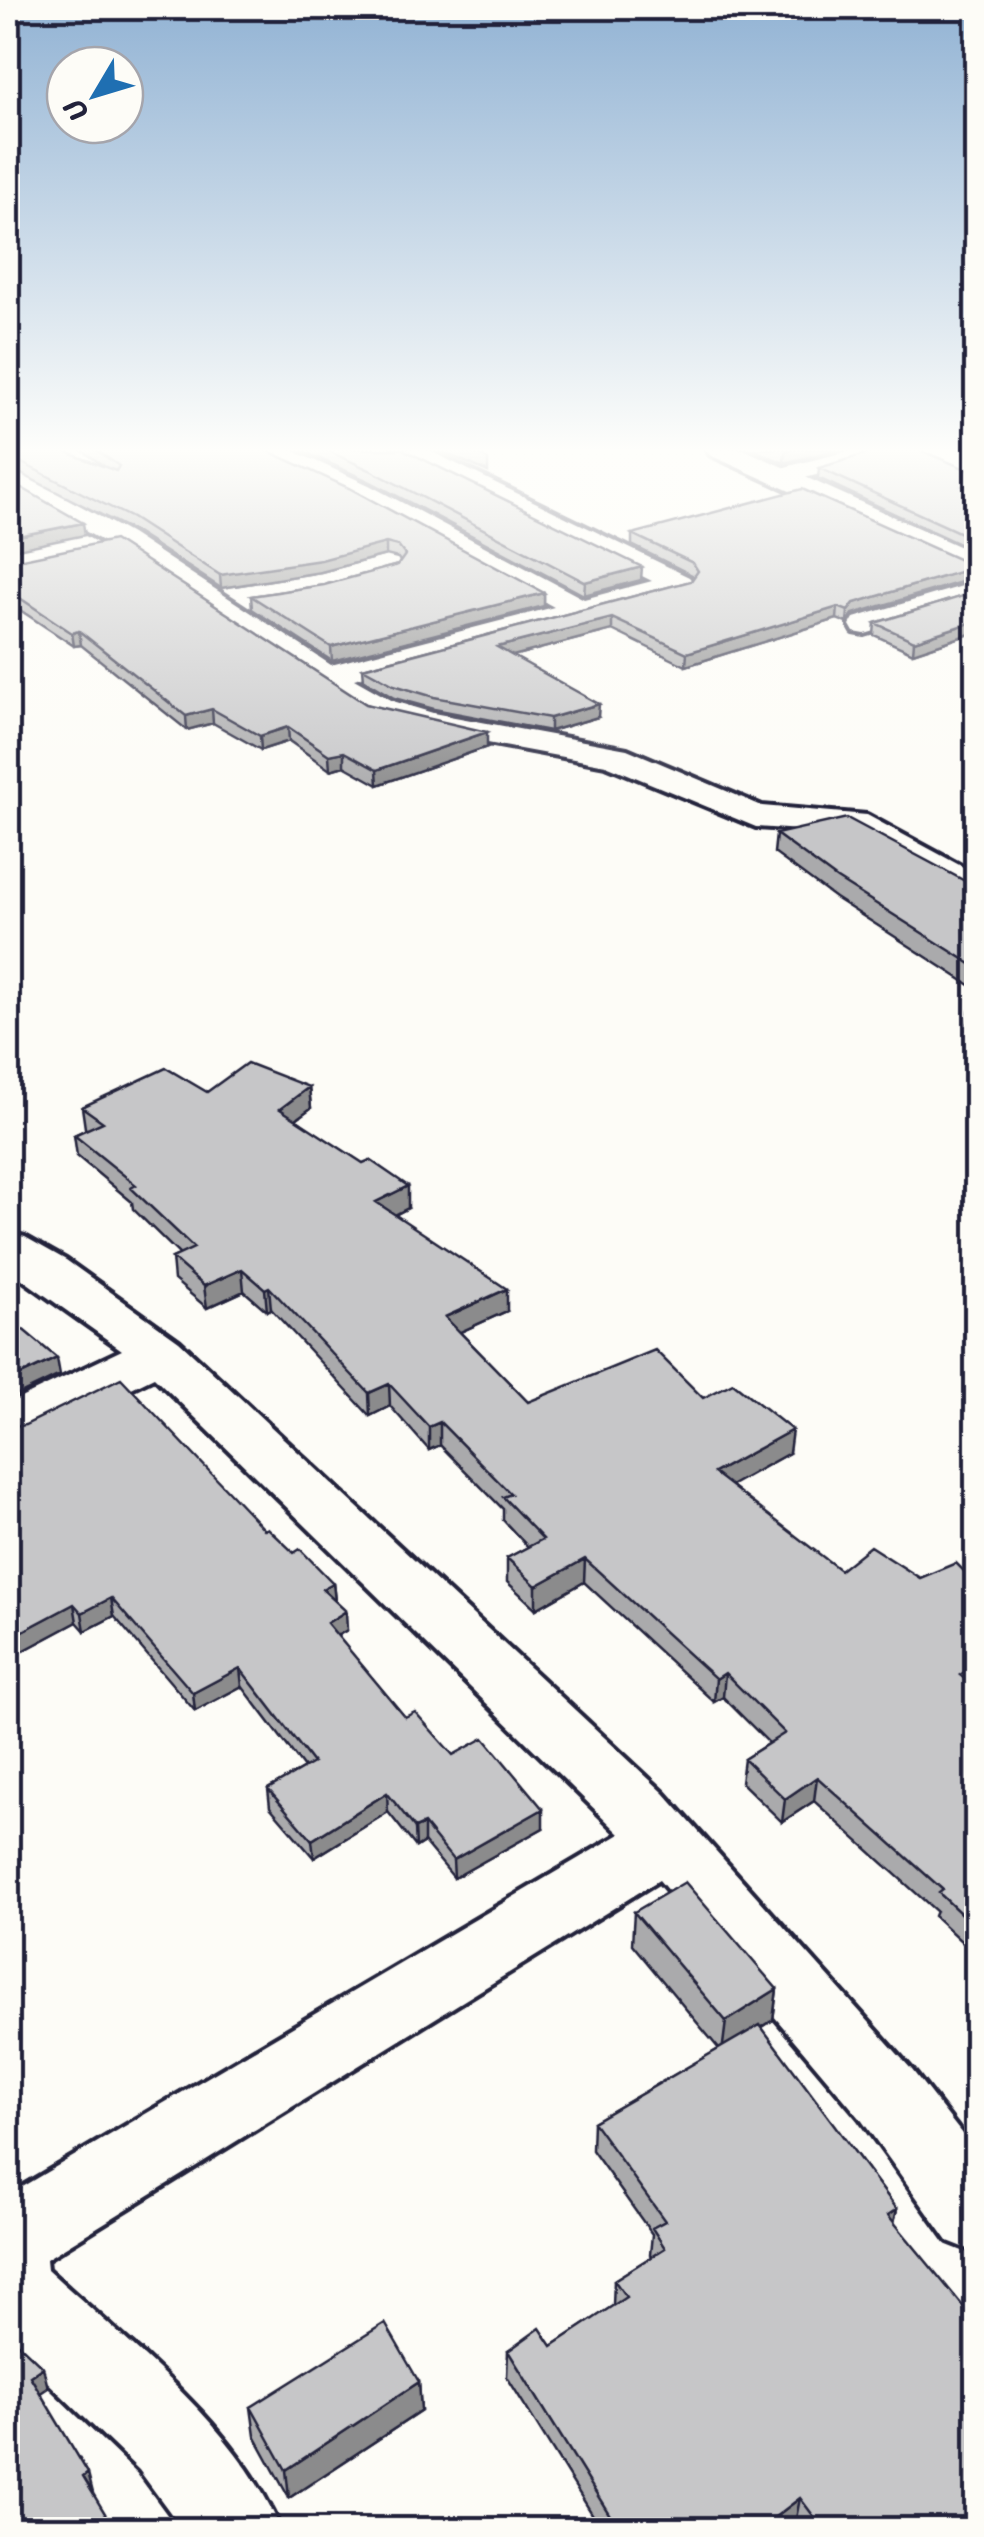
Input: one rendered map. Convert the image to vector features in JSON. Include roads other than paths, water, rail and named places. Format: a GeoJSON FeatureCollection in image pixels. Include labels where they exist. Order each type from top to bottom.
{"type":"FeatureCollection","features":[{"type":"Feature","properties":{"kind":"street"},"geometry":{"type":"LineString","coordinates":[[162,567],[326,676],[382,708],[403,716],[615,756],[756,816],[854,823],[976,889]]}},
{"type":"Feature","properties":{"kind":"street"},"geometry":{"type":"LineString","coordinates":[[502,567],[581,610]]}},
{"type":"Feature","properties":{"kind":"street"},"geometry":{"type":"LineString","coordinates":[[326,676],[674,587],[678,580],[652,567]]}},
{"type":"Feature","properties":{"kind":"street"},"geometry":{"type":"LineString","coordinates":[[865,625],[976,592]]}},
{"type":"Feature","properties":{"kind":"street"},"geometry":{"type":"LineString","coordinates":[[214,602],[250,597]]}},
{"type":"Feature","properties":{"kind":"street"},"geometry":{"type":"LineString","coordinates":[[8,1248],[48,1271],[160,1353],[641,1812],[886,2094],[976,2214]]}},
{"type":"Feature","properties":{"kind":"street"},"geometry":{"type":"LineString","coordinates":[[8,1426],[160,1353]]}},
{"type":"Feature","properties":{"kind":"street"},"geometry":{"type":"LineString","coordinates":[[8,2254],[16,2234],[666,1841]]}},
{"type":"Feature","properties":{"kind":"street"},"geometry":{"type":"LineString","coordinates":[[8,2273],[15,2294],[169,2440],[237,2530]]}}]}
